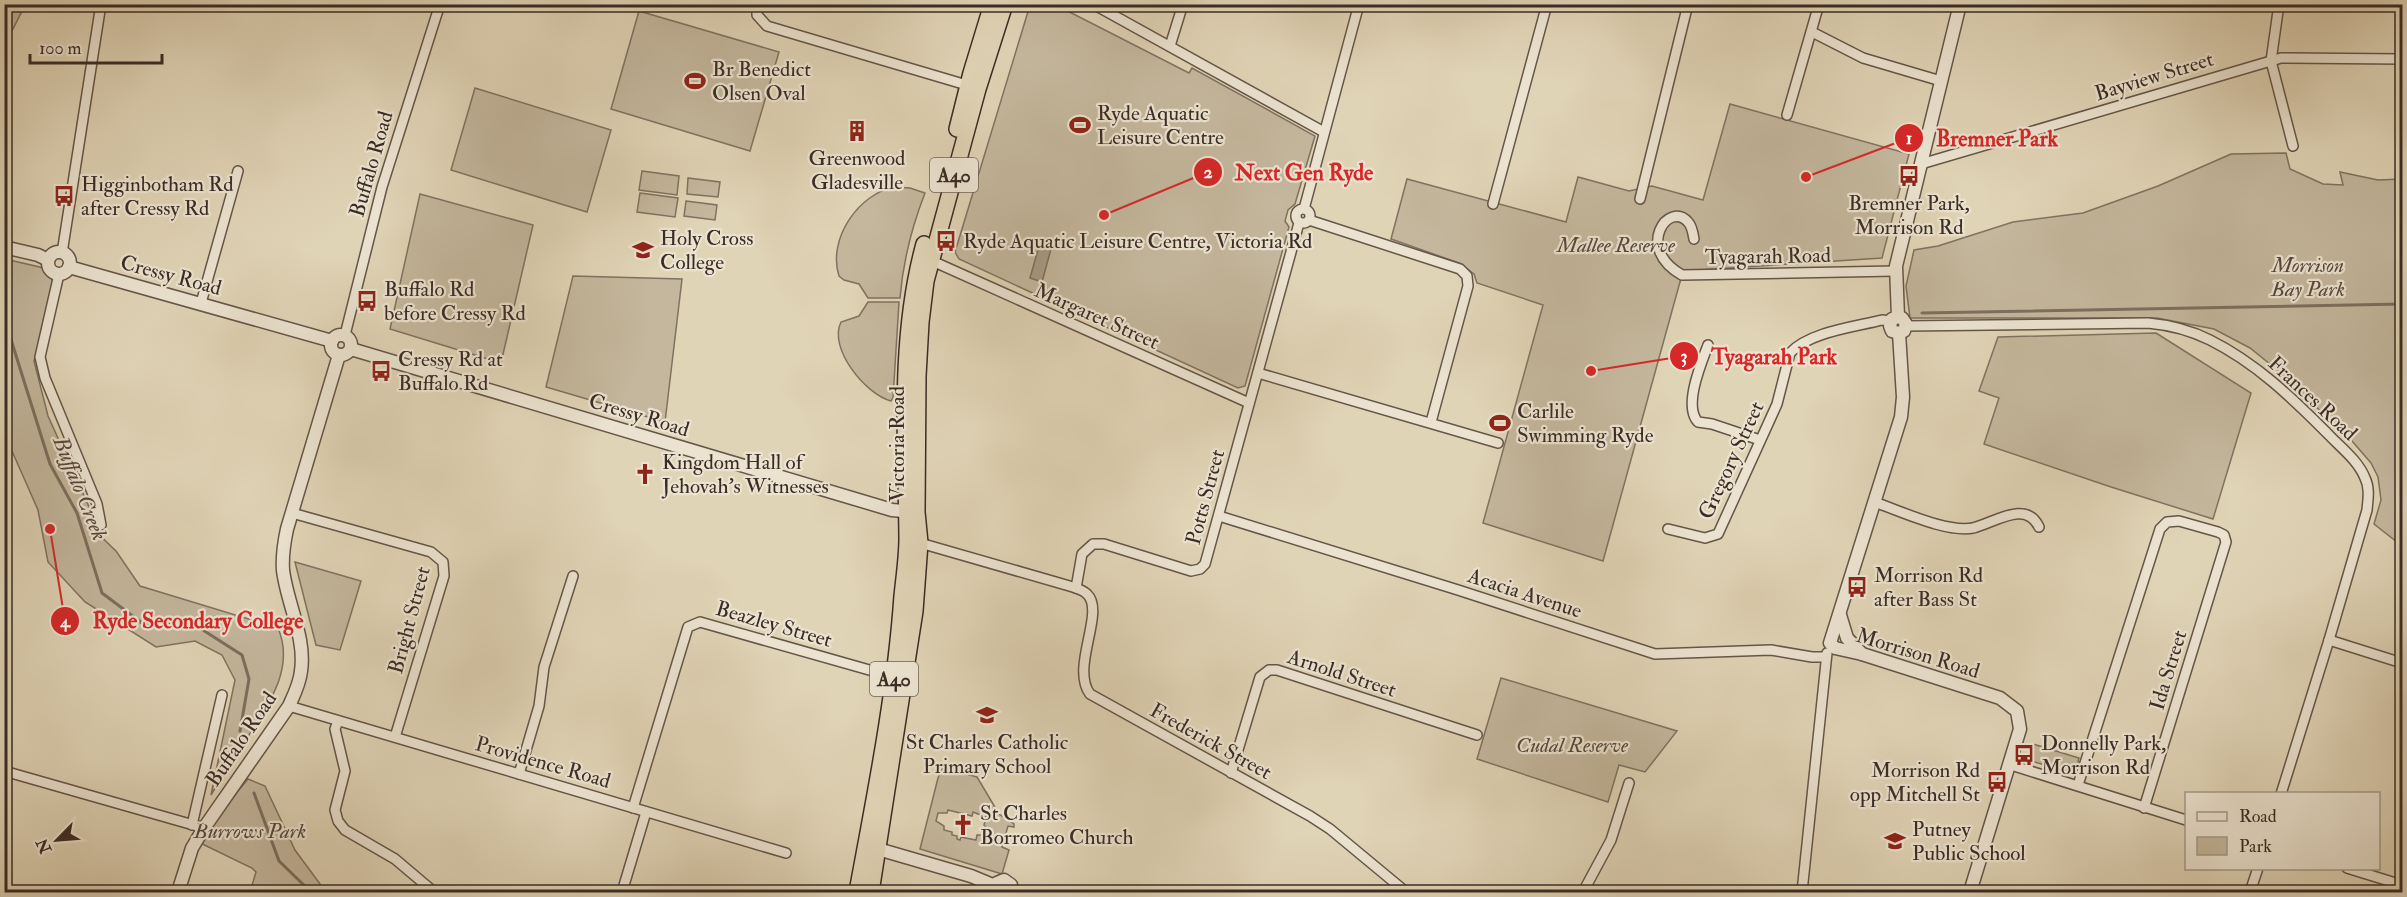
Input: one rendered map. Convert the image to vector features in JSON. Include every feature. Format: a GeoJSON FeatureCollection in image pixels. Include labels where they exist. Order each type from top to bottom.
{"type":"FeatureCollection","features":[{"type":"Feature","properties":{"kind":"highway","name":"Victoria Road"},"geometry":{"type":"LineString","coordinates":[[871,892],[872,847],[894,677],[911,512],[919,344],[930,260],[992,4]]}},
{"type":"Feature","properties":{"kind":"highway","name":"Victoria Road"},"geometry":{"type":"LineString","coordinates":[[857,892],[872,847],[906,678],[915,611],[920,543],[911,512],[908,366],[917,273],[953,148],[973,87],[1005,4]]}},
{"type":"Feature","properties":{"kind":"street"},"geometry":{"type":"LineString","coordinates":[[62,253],[101,4]]}},
{"type":"Feature","properties":{"kind":"street","name":"Buffalo Road"},"geometry":{"type":"LineString","coordinates":[[345,335],[382,187],[440,4]]}},
{"type":"Feature","properties":{"kind":"street"},"geometry":{"type":"LineString","coordinates":[[757,4],[757,15],[767,26],[973,87]]}},
{"type":"Feature","properties":{"kind":"street"},"geometry":{"type":"LineString","coordinates":[[1093,4],[1324,132]]}},
{"type":"Feature","properties":{"kind":"street"},"geometry":{"type":"LineString","coordinates":[[1170,46],[1183,4]]}},
{"type":"Feature","properties":{"kind":"street"},"geometry":{"type":"LineString","coordinates":[[1304,209],[1359,4]]}},
{"type":"Feature","properties":{"kind":"street"},"geometry":{"type":"LineString","coordinates":[[1493,204],[1547,4]]}},
{"type":"Feature","properties":{"kind":"street"},"geometry":{"type":"LineString","coordinates":[[1640,198],[1688,4]]}},
{"type":"Feature","properties":{"kind":"street"},"geometry":{"type":"LineString","coordinates":[[1787,115],[1820,4]]}},
{"type":"Feature","properties":{"kind":"street","name":"Morrison Road"},"geometry":{"type":"LineString","coordinates":[[1959,4],[1894,271],[1903,397],[1901,417],[1828,651],[1862,654],[2006,701],[2017,711],[2020,729],[2011,765],[1970,892]]}},
{"type":"Feature","properties":{"kind":"street"},"geometry":{"type":"LineString","coordinates":[[2279,4],[2271,61],[2293,146]]}},
{"type":"Feature","properties":{"kind":"street"},"geometry":{"type":"LineString","coordinates":[[1812,32],[1863,58],[1941,81]]}},
{"type":"Feature","properties":{"kind":"street","name":"Bayview Street"},"geometry":{"type":"LineString","coordinates":[[1921,164],[2292,56],[2403,59]]}},
{"type":"Feature","properties":{"kind":"street"},"geometry":{"type":"LineString","coordinates":[[201,303],[238,171]]}},
{"type":"Feature","properties":{"kind":"street"},"geometry":{"type":"LineString","coordinates":[[1304,209],[1309,213],[1310,220]]}},
{"type":"Feature","properties":{"kind":"street"},"geometry":{"type":"LineString","coordinates":[[1304,209],[1298,211],[1296,215],[1299,223],[1305,224],[1310,220]]}},
{"type":"Feature","properties":{"kind":"street","name":"Tyagarah Road"},"geometry":{"type":"LineString","coordinates":[[1694,239],[1690,224],[1684,218],[1677,217],[1666,221],[1658,234],[1658,245],[1664,262],[1682,275],[1894,271]]}},
{"type":"Feature","properties":{"kind":"street"},"geometry":{"type":"LineString","coordinates":[[1310,220],[1460,269],[1467,276],[1468,286],[1431,422]]}},
{"type":"Feature","properties":{"kind":"street","name":"Potts Street"},"geometry":{"type":"LineString","coordinates":[[1076,588],[1082,554],[1086,547],[1096,543],[1191,571],[1200,569],[1207,560],[1299,223]]}},
{"type":"Feature","properties":{"kind":"street"},"geometry":{"type":"LineString","coordinates":[[4,247],[38,255],[48,260],[51,271],[64,270]]}},
{"type":"Feature","properties":{"kind":"street"},"geometry":{"type":"LineString","coordinates":[[48,260],[55,253],[62,253],[69,260],[64,270],[40,357],[45,378],[97,504],[101,525]]}},
{"type":"Feature","properties":{"kind":"street","name":"Margaret Street"},"geometry":{"type":"LineString","coordinates":[[930,260],[1249,403]]}},
{"type":"Feature","properties":{"kind":"street","name":"Cressy Road"},"geometry":{"type":"LineString","coordinates":[[64,270],[201,303],[332,341]]}},
{"type":"Feature","properties":{"kind":"street","name":"Gregory Street"},"geometry":{"type":"LineString","coordinates":[[1668,529],[1705,538],[1718,534],[1777,404],[1790,353],[1795,348],[1816,337],[1882,320],[1898,324]]}},
{"type":"Feature","properties":{"kind":"street","name":"Frances Road"},"geometry":{"type":"LineString","coordinates":[[1898,324],[2148,323],[2181,328],[2210,340],[2267,376],[2357,464],[2367,481],[2369,495],[2367,510],[2282,792]]}},
{"type":"Feature","properties":{"kind":"street"},"geometry":{"type":"LineString","coordinates":[[338,335],[345,335],[350,339],[351,349],[347,354],[339,355],[332,348],[332,341],[338,335]]}},
{"type":"Feature","properties":{"kind":"street"},"geometry":{"type":"LineString","coordinates":[[1708,345],[1697,375],[1691,408],[1693,417],[1698,422],[1712,424],[1760,440]]}},
{"type":"Feature","properties":{"kind":"street","name":"Cressy Road"},"geometry":{"type":"LineString","coordinates":[[351,349],[785,479],[892,510],[911,512]]}},
{"type":"Feature","properties":{"kind":"street","name":"Buffalo Road"},"geometry":{"type":"LineString","coordinates":[[178,892],[198,826],[289,706],[302,670],[298,630],[284,572],[283,549],[339,355]]}},
{"type":"Feature","properties":{"kind":"street"},"geometry":{"type":"LineString","coordinates":[[1258,373],[1498,443]]}},
{"type":"Feature","properties":{"kind":"street"},"geometry":{"type":"LineString","coordinates":[[1874,502],[1953,529],[1972,528],[2016,514],[2026,514],[2036,519],[2039,527]]}},
{"type":"Feature","properties":{"kind":"street","name":"Bright Street"},"geometry":{"type":"LineString","coordinates":[[292,513],[431,552],[443,562],[444,576],[395,737]]}},
{"type":"Feature","properties":{"kind":"street","name":"Acacia Avenue"},"geometry":{"type":"LineString","coordinates":[[1219,516],[1655,654],[1771,650],[1812,657],[1828,651]]}},
{"type":"Feature","properties":{"kind":"street","name":"Ida Street"},"geometry":{"type":"LineString","coordinates":[[2078,785],[2160,529],[2167,522],[2179,520],[2218,532],[2224,535],[2226,542],[2144,808]]}},
{"type":"Feature","properties":{"kind":"street"},"geometry":{"type":"LineString","coordinates":[[920,543],[1076,588]]}},
{"type":"Feature","properties":{"kind":"street"},"geometry":{"type":"LineString","coordinates":[[519,774],[539,706],[544,667],[573,576]]}},
{"type":"Feature","properties":{"kind":"street","name":"Frederick Street"},"geometry":{"type":"LineString","coordinates":[[1076,588],[1089,596],[1093,606],[1083,672],[1084,684],[1090,694],[1320,822],[1406,892]]}},
{"type":"Feature","properties":{"kind":"street"},"geometry":{"type":"LineString","coordinates":[[1839,612],[1847,638],[1862,654]]}},
{"type":"Feature","properties":{"kind":"street","name":"Beazley Street"},"geometry":{"type":"LineString","coordinates":[[633,808],[688,627],[700,621],[894,677]]}},
{"type":"Feature","properties":{"kind":"street"},"geometry":{"type":"LineString","coordinates":[[2329,640],[2403,663]]}},
{"type":"Feature","properties":{"kind":"street"},"geometry":{"type":"LineString","coordinates":[[1802,892],[1828,651]]}},
{"type":"Feature","properties":{"kind":"street","name":"Arnold Street"},"geometry":{"type":"LineString","coordinates":[[1231,773],[1260,677],[1269,670],[1277,670],[1477,735]]}},
{"type":"Feature","properties":{"kind":"street"},"geometry":{"type":"LineString","coordinates":[[4,771],[198,826],[222,695]]}},
{"type":"Feature","properties":{"kind":"street","name":"Providence Road"},"geometry":{"type":"LineString","coordinates":[[289,706],[786,853]]}},
{"type":"Feature","properties":{"kind":"street"},"geometry":{"type":"LineString","coordinates":[[339,721],[335,729],[345,771],[336,810],[338,821],[345,831],[396,860],[434,892]]}},
{"type":"Feature","properties":{"kind":"street"},"geometry":{"type":"LineString","coordinates":[[2011,765],[2185,819]]}},
{"type":"Feature","properties":{"kind":"street"},"geometry":{"type":"LineString","coordinates":[[1583,892],[1611,840],[1629,783]]}},
{"type":"Feature","properties":{"kind":"street"},"geometry":{"type":"LineString","coordinates":[[622,892],[646,812]]}},
{"type":"Feature","properties":{"kind":"street"},"geometry":{"type":"LineString","coordinates":[[872,847],[971,876],[996,889],[1001,880],[1006,880],[1014,892]]}},
{"type":"Feature","properties":{"kind":"street"},"geometry":{"type":"LineString","coordinates":[[2250,892],[2257,870]]}},
{"type":"Feature","properties":{"kind":"street"},"geometry":{"type":"LineString","coordinates":[[2354,870],[2403,885]]}},
{"type":"Feature","properties":{"kind":"green space"},"geometry":{"type":"Polygon","coordinates":[[[5,4],[25,5],[13,29],[5,36],[5,4]]]}},
{"type":"Feature","properties":{"kind":"green space"},"geometry":{"type":"Polygon","coordinates":[[[1030,5],[1056,5],[1189,73],[1192,68],[1315,136],[1295,204],[1288,210],[1285,221],[1289,227],[1245,386],[1238,388],[959,259],[955,252],[1030,5]]]}},
{"type":"Feature","properties":{"kind":"green space","name":"Br Benedict Olsen Oval"},"geometry":{"type":"Polygon","coordinates":[[[639,11],[779,52],[750,151],[611,109],[639,11]]]}},
{"type":"Feature","properties":{"kind":"green space"},"geometry":{"type":"Polygon","coordinates":[[[475,88],[611,130],[587,212],[451,170],[475,88]]]}},
{"type":"Feature","properties":{"kind":"green space","name":"Mallee Reserve"},"geometry":{"type":"Polygon","coordinates":[[[1730,104],[1909,154],[1882,258],[1683,271],[1603,561],[1483,523],[1543,305],[1477,283],[1474,274],[1459,263],[1391,239],[1407,179],[1566,222],[1578,177],[1629,191],[1652,186],[1703,200],[1730,104]]]}},
{"type":"Feature","properties":{"kind":"green space","name":"Morrison Bay Park"},"geometry":{"type":"Polygon","coordinates":[[[2286,153],[2290,169],[2323,184],[2343,185],[2340,172],[2378,180],[2402,179],[2402,546],[2374,524],[2381,500],[2378,477],[2371,463],[2352,441],[2276,369],[2250,348],[2214,329],[2157,318],[1910,318],[1906,286],[1914,250],[1938,246],[2013,222],[2083,213],[2158,186],[2231,154],[2286,153]]]}},
{"type":"Feature","properties":{"kind":"green space"},"geometry":{"type":"Polygon","coordinates":[[[642,171],[679,176],[677,195],[639,190],[642,171]]]}},
{"type":"Feature","properties":{"kind":"green space"},"geometry":{"type":"Polygon","coordinates":[[[688,178],[720,182],[718,197],[687,194],[688,178]]]}},
{"type":"Feature","properties":{"kind":"green space"},"geometry":{"type":"Polygon","coordinates":[[[895,187],[910,188],[925,193],[908,245],[900,298],[868,298],[859,284],[844,280],[839,276],[836,262],[838,247],[842,233],[858,208],[869,198],[895,187]]]}},
{"type":"Feature","properties":{"kind":"green space"},"geometry":{"type":"Polygon","coordinates":[[[640,193],[678,198],[675,217],[637,212],[640,193]]]}},
{"type":"Feature","properties":{"kind":"green space"},"geometry":{"type":"Polygon","coordinates":[[[420,194],[533,225],[501,363],[390,329],[420,194]]]}},
{"type":"Feature","properties":{"kind":"green space"},"geometry":{"type":"Polygon","coordinates":[[[686,201],[717,205],[715,220],[684,216],[686,201]]]}},
{"type":"Feature","properties":{"kind":"green space"},"geometry":{"type":"Polygon","coordinates":[[[5,259],[44,268],[53,281],[34,361],[48,416],[90,509],[90,526],[116,551],[140,586],[278,628],[283,657],[282,671],[277,684],[264,710],[211,795],[235,680],[222,655],[195,641],[156,647],[85,602],[48,562],[38,510],[5,439],[5,259]]]}},
{"type":"Feature","properties":{"kind":"green space"},"geometry":{"type":"Polygon","coordinates":[[[573,276],[682,279],[665,422],[546,387],[573,276]]]}},
{"type":"Feature","properties":{"kind":"green space"},"geometry":{"type":"Polygon","coordinates":[[[868,302],[899,302],[891,401],[881,397],[860,380],[844,357],[840,344],[838,333],[841,322],[859,316],[868,302]]]}},
{"type":"Feature","properties":{"kind":"green space"},"geometry":{"type":"Polygon","coordinates":[[[2156,333],[2251,393],[2213,519],[1984,444],[1999,398],[1979,391],[1998,337],[2156,333]]]}},
{"type":"Feature","properties":{"kind":"green space"},"geometry":{"type":"Polygon","coordinates":[[[295,562],[361,581],[340,650],[316,645],[295,562]]]}},
{"type":"Feature","properties":{"kind":"green space","name":"Cudal Reserve"},"geometry":{"type":"Polygon","coordinates":[[[1501,678],[1677,731],[1645,772],[1619,765],[1608,802],[1477,759],[1501,678]]]}},
{"type":"Feature","properties":{"kind":"green space"},"geometry":{"type":"Polygon","coordinates":[[[2033,744],[2079,758],[2075,774],[2028,760],[2033,744]]]}},
{"type":"Feature","properties":{"kind":"green space"},"geometry":{"type":"Polygon","coordinates":[[[942,769],[977,777],[999,814],[1014,824],[1014,827],[1008,826],[1002,847],[1009,850],[1002,874],[920,849],[942,769]],[[948,810],[947,813],[938,813],[936,821],[944,826],[944,830],[957,836],[957,839],[960,840],[961,837],[976,840],[977,835],[986,835],[988,829],[984,825],[986,817],[973,812],[972,816],[948,810]]]}},
{"type":"Feature","properties":{"kind":"green space","name":"Burrows Park"},"geometry":{"type":"Polygon","coordinates":[[[248,779],[265,786],[295,850],[326,892],[250,892],[256,872],[252,868],[196,841],[248,779]]]}},
{"type":"Feature","properties":{"kind":"shaded area"},"geometry":{"type":"Polygon","coordinates":[[[1039,246],[1051,249],[1042,282],[1030,278],[1039,246]]]}},
{"type":"Feature","properties":{"kind":"waterway"},"geometry":{"type":"LineString","coordinates":[[1922,313],[2402,304]]}},
{"type":"Feature","properties":{"kind":"waterway","name":"Buffalo Creek"},"geometry":{"type":"LineString","coordinates":[[4,307],[8,330],[50,464],[77,513],[102,593],[142,623],[195,625],[242,655],[249,679],[240,731]]}},
{"type":"Feature","properties":{"kind":"waterway","name":"Buffalo Creek"},"geometry":{"type":"LineString","coordinates":[[254,793],[279,861],[311,892]]}},
{"type":"Feature","properties":{"kind":"place","name":"Br Benedict Olsen Oval"},"geometry":{"type":"Point","coordinates":[695,81]}},
{"type":"Feature","properties":{"kind":"place","name":"Ryde Aquatic Leisure Centre"},"geometry":{"type":"Point","coordinates":[1080,125]}},
{"type":"Feature","properties":{"kind":"place","name":"Greenwood Gladesville"},"geometry":{"type":"Point","coordinates":[857,131]}},
{"type":"Feature","properties":{"kind":"place","name":"Bremner Park, Morrison Rd"},"geometry":{"type":"Point","coordinates":[1909,176]}},
{"type":"Feature","properties":{"kind":"place","name":"Bremner Park"},"geometry":{"type":"Point","coordinates":[1806,177]}},
{"type":"Feature","properties":{"kind":"place","name":"Higginbotham Rd after Cressy Rd"},"geometry":{"type":"Point","coordinates":[64,196]}},
{"type":"Feature","properties":{"kind":"place","name":"Next Gen Ryde"},"geometry":{"type":"Point","coordinates":[1104,215]}},
{"type":"Feature","properties":{"kind":"place","name":"Ryde Aquatic Leisure Centre, Victoria Rd"},"geometry":{"type":"Point","coordinates":[946,241]}},
{"type":"Feature","properties":{"kind":"place","name":"Holy Cross College"},"geometry":{"type":"Point","coordinates":[643,250]}},
{"type":"Feature","properties":{"kind":"place","name":"Buffalo Rd before Cressy Rd"},"geometry":{"type":"Point","coordinates":[367,301]}},
{"type":"Feature","properties":{"kind":"place","name":"Cressy Rd at Buffalo Rd"},"geometry":{"type":"Point","coordinates":[381,371]}},
{"type":"Feature","properties":{"kind":"place","name":"Tyagarah Park"},"geometry":{"type":"Point","coordinates":[1591,371]}},
{"type":"Feature","properties":{"kind":"place","name":"Carlile Swimming Ryde"},"geometry":{"type":"Point","coordinates":[1500,423]}},
{"type":"Feature","properties":{"kind":"place","name":"Kingdom Hall of Jehovah's Witnesses"},"geometry":{"type":"Point","coordinates":[645,474]}},
{"type":"Feature","properties":{"kind":"place","name":"Ryde Secondary College"},"geometry":{"type":"Point","coordinates":[50,529]}},
{"type":"Feature","properties":{"kind":"place","name":"Morrison Rd after Bass St"},"geometry":{"type":"Point","coordinates":[1857,587]}},
{"type":"Feature","properties":{"kind":"place","name":"St Charles Catholic Primary School"},"geometry":{"type":"Point","coordinates":[987,715]}},
{"type":"Feature","properties":{"kind":"place","name":"Donnelly Park, Morrison Rd"},"geometry":{"type":"Point","coordinates":[2024,755]}},
{"type":"Feature","properties":{"kind":"place","name":"Morrison Rd opp Mitchell St"},"geometry":{"type":"Point","coordinates":[1997,782]}},
{"type":"Feature","properties":{"kind":"place","name":"St Charles Borromeo Church"},"geometry":{"type":"Point","coordinates":[963,825]}},
{"type":"Feature","properties":{"kind":"place","name":"Putney Public School"},"geometry":{"type":"Point","coordinates":[1895,841]}}]}
